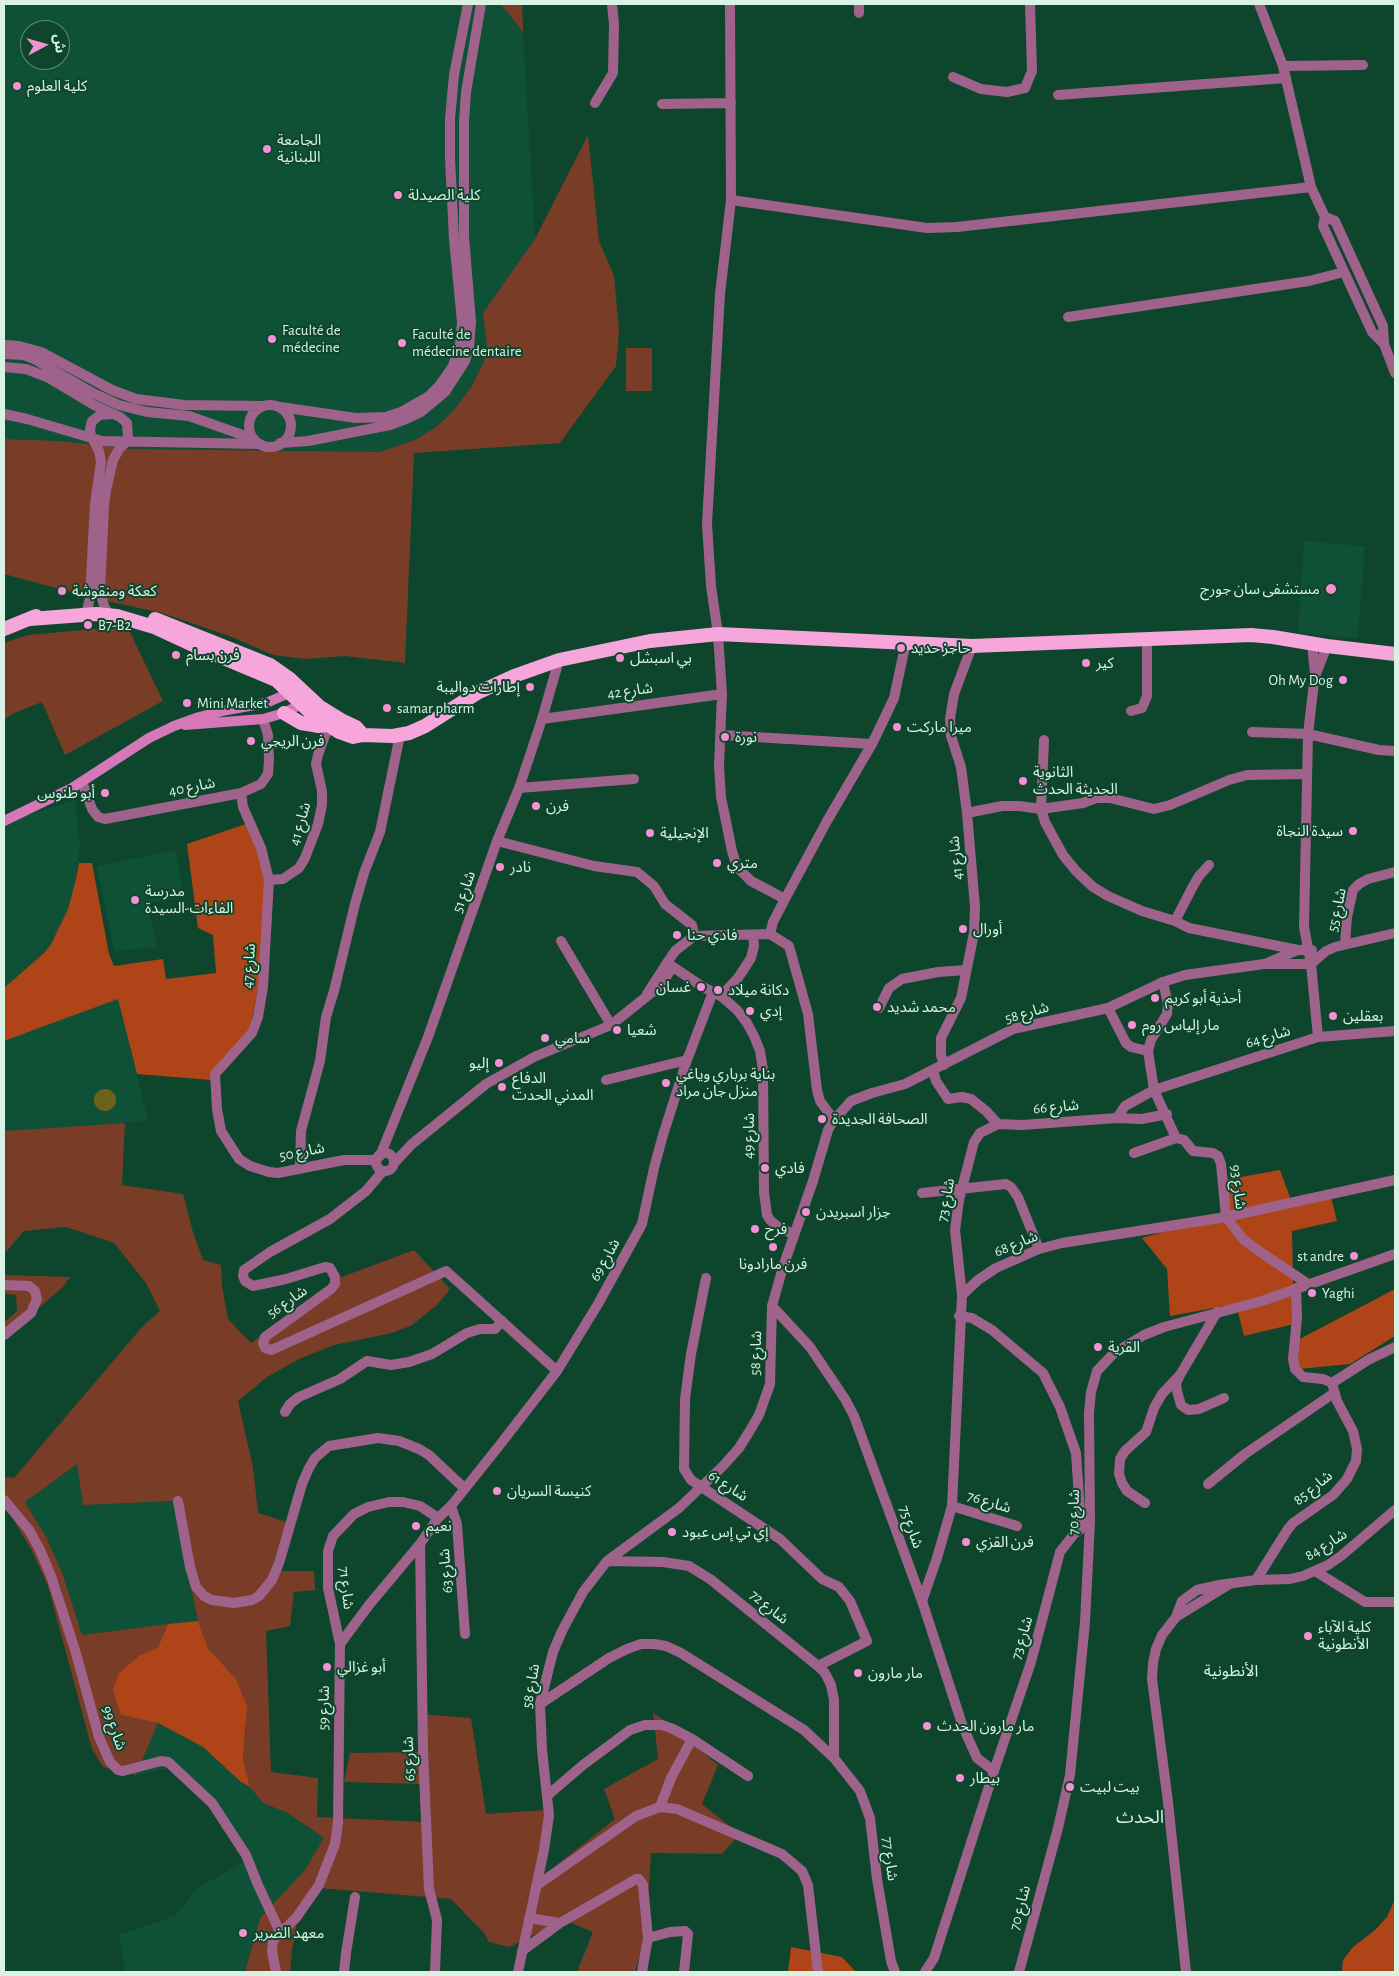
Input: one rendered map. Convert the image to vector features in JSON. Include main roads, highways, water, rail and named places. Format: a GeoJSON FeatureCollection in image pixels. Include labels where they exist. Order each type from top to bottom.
{"type":"FeatureCollection","features":[{"type":"Feature","properties":{"kind":"highway"},"geometry":{"type":"LineString","coordinates":[[4,629],[30,619],[88,610],[107,611],[154,627],[195,646],[261,672],[295,690],[330,726],[353,737],[410,733],[425,726],[476,693],[532,669],[559,660],[650,641],[718,634],[972,646],[1251,635],[1395,654]]}},
{"type":"Feature","properties":{"kind":"highway"},"geometry":{"type":"LineString","coordinates":[[306,702],[356,727],[363,735]]}},
{"type":"Feature","properties":{"kind":"highway"},"geometry":{"type":"LineString","coordinates":[[284,713],[301,723],[330,726]]}},
{"type":"Feature","properties":{"kind":"main road"},"geometry":{"type":"LineString","coordinates":[[4,821],[82,782],[149,738],[174,726],[227,710],[266,704],[295,690]]}},
{"type":"Feature","properties":{"kind":"main road"},"geometry":{"type":"LineString","coordinates":[[174,726],[263,719],[284,713],[306,702]]}},
{"type":"Feature","properties":{"kind":"place","name":"كلية العلوم"},"geometry":{"type":"Point","coordinates":[17,86]}},
{"type":"Feature","properties":{"kind":"place","name":"الجامعة اللبنانية"},"geometry":{"type":"Point","coordinates":[267,149]}},
{"type":"Feature","properties":{"kind":"place","name":"كلية الصيدلة"},"geometry":{"type":"Point","coordinates":[398,195]}},
{"type":"Feature","properties":{"kind":"place","name":"Faculté de médecine"},"geometry":{"type":"Point","coordinates":[272,339]}},
{"type":"Feature","properties":{"kind":"place","name":"Faculté de médecine dentaire"},"geometry":{"type":"Point","coordinates":[402,343]}},
{"type":"Feature","properties":{"kind":"place","name":"مستشفى سان جورج"},"geometry":{"type":"Point","coordinates":[1331,589]}},
{"type":"Feature","properties":{"kind":"place","name":"كعكة ومنقوشة"},"geometry":{"type":"Point","coordinates":[62,591]}},
{"type":"Feature","properties":{"kind":"place","name":"B7-B2"},"geometry":{"type":"Point","coordinates":[88,625]}},
{"type":"Feature","properties":{"kind":"place","name":"حاجز حديد"},"geometry":{"type":"Point","coordinates":[901,648]}},
{"type":"Feature","properties":{"kind":"place","name":"فرن بسام"},"geometry":{"type":"Point","coordinates":[176,655]}},
{"type":"Feature","properties":{"kind":"place","name":"بي اسبشل"},"geometry":{"type":"Point","coordinates":[620,658]}},
{"type":"Feature","properties":{"kind":"place","name":"كير"},"geometry":{"type":"Point","coordinates":[1086,663]}},
{"type":"Feature","properties":{"kind":"place","name":"Oh My Dog"},"geometry":{"type":"Point","coordinates":[1343,680]}},
{"type":"Feature","properties":{"kind":"place","name":"إطارات دواليبة"},"geometry":{"type":"Point","coordinates":[530,687]}},
{"type":"Feature","properties":{"kind":"place","name":"Mini Market"},"geometry":{"type":"Point","coordinates":[187,703]}},
{"type":"Feature","properties":{"kind":"place","name":"samar pharm"},"geometry":{"type":"Point","coordinates":[387,708]}},
{"type":"Feature","properties":{"kind":"place","name":"ميرا ماركت"},"geometry":{"type":"Point","coordinates":[897,727]}},
{"type":"Feature","properties":{"kind":"place","name":"نورة"},"geometry":{"type":"Point","coordinates":[725,737]}},
{"type":"Feature","properties":{"kind":"place","name":"فرن الريجي"},"geometry":{"type":"Point","coordinates":[251,741]}},
{"type":"Feature","properties":{"kind":"place","name":"الثانوية الحديثة الحدث"},"geometry":{"type":"Point","coordinates":[1023,781]}},
{"type":"Feature","properties":{"kind":"place","name":"أبو طنوس"},"geometry":{"type":"Point","coordinates":[105,793]}},
{"type":"Feature","properties":{"kind":"place","name":"فرن"},"geometry":{"type":"Point","coordinates":[536,806]}},
{"type":"Feature","properties":{"kind":"place","name":"سيدة النجاة"},"geometry":{"type":"Point","coordinates":[1353,831]}},
{"type":"Feature","properties":{"kind":"place","name":"الإنجيلية"},"geometry":{"type":"Point","coordinates":[650,833]}},
{"type":"Feature","properties":{"kind":"place","name":"متري"},"geometry":{"type":"Point","coordinates":[717,863]}},
{"type":"Feature","properties":{"kind":"place","name":"نادر"},"geometry":{"type":"Point","coordinates":[500,867]}},
{"type":"Feature","properties":{"kind":"place","name":"مدرسة الفاءات-السيدة"},"geometry":{"type":"Point","coordinates":[135,900]}},
{"type":"Feature","properties":{"kind":"place","name":"أورال"},"geometry":{"type":"Point","coordinates":[963,929]}},
{"type":"Feature","properties":{"kind":"place","name":"فادي حنا"},"geometry":{"type":"Point","coordinates":[677,935]}},
{"type":"Feature","properties":{"kind":"place","name":"غسان"},"geometry":{"type":"Point","coordinates":[701,987]}},
{"type":"Feature","properties":{"kind":"place","name":"دكانة ميلاد"},"geometry":{"type":"Point","coordinates":[718,990]}},
{"type":"Feature","properties":{"kind":"place","name":"أحذية أبو كريم"},"geometry":{"type":"Point","coordinates":[1155,998]}},
{"type":"Feature","properties":{"kind":"place","name":"محمد شديد"},"geometry":{"type":"Point","coordinates":[877,1007]}},
{"type":"Feature","properties":{"kind":"place","name":"إدي"},"geometry":{"type":"Point","coordinates":[750,1011]}},
{"type":"Feature","properties":{"kind":"place","name":"بعقلين"},"geometry":{"type":"Point","coordinates":[1333,1016]}},
{"type":"Feature","properties":{"kind":"place","name":"مار إلياس روم"},"geometry":{"type":"Point","coordinates":[1132,1025]}},
{"type":"Feature","properties":{"kind":"place","name":"شعيا"},"geometry":{"type":"Point","coordinates":[617,1030]}},
{"type":"Feature","properties":{"kind":"place","name":"سامي"},"geometry":{"type":"Point","coordinates":[545,1038]}},
{"type":"Feature","properties":{"kind":"place","name":"إليو"},"geometry":{"type":"Point","coordinates":[499,1063]}},
{"type":"Feature","properties":{"kind":"place","name":"بناية برباري وياغي منزل جان مراد"},"geometry":{"type":"Point","coordinates":[666,1083]}},
{"type":"Feature","properties":{"kind":"place","name":"الدفاع المدني الحدت"},"geometry":{"type":"Point","coordinates":[502,1087]}},
{"type":"Feature","properties":{"kind":"place","name":"الصحافة الجديدة"},"geometry":{"type":"Point","coordinates":[822,1119]}},
{"type":"Feature","properties":{"kind":"place","name":"فادي"},"geometry":{"type":"Point","coordinates":[765,1168]}},
{"type":"Feature","properties":{"kind":"place","name":"جزار اسبريدن"},"geometry":{"type":"Point","coordinates":[806,1212]}},
{"type":"Feature","properties":{"kind":"place","name":"فرح"},"geometry":{"type":"Point","coordinates":[755,1229]}},
{"type":"Feature","properties":{"kind":"place","name":"فرن مارادونا"},"geometry":{"type":"Point","coordinates":[773,1247]}},
{"type":"Feature","properties":{"kind":"place","name":"st andre"},"geometry":{"type":"Point","coordinates":[1354,1256]}},
{"type":"Feature","properties":{"kind":"place","name":"Yaghi"},"geometry":{"type":"Point","coordinates":[1312,1293]}},
{"type":"Feature","properties":{"kind":"place","name":"القرية"},"geometry":{"type":"Point","coordinates":[1098,1347]}},
{"type":"Feature","properties":{"kind":"place","name":"كنيسة السريان"},"geometry":{"type":"Point","coordinates":[497,1491]}},
{"type":"Feature","properties":{"kind":"place","name":"نعيم"},"geometry":{"type":"Point","coordinates":[416,1526]}},
{"type":"Feature","properties":{"kind":"place","name":"إي تي إس عبود"},"geometry":{"type":"Point","coordinates":[672,1532]}},
{"type":"Feature","properties":{"kind":"place","name":"فرن القزي"},"geometry":{"type":"Point","coordinates":[966,1542]}},
{"type":"Feature","properties":{"kind":"place","name":"كلية الآباء الأنطونية"},"geometry":{"type":"Point","coordinates":[1308,1636]}},
{"type":"Feature","properties":{"kind":"place","name":"أبو غزالي"},"geometry":{"type":"Point","coordinates":[327,1667]}},
{"type":"Feature","properties":{"kind":"place","name":"مار مارون"},"geometry":{"type":"Point","coordinates":[858,1673]}},
{"type":"Feature","properties":{"kind":"place","name":"مار مارون الحدث"},"geometry":{"type":"Point","coordinates":[927,1726]}},
{"type":"Feature","properties":{"kind":"place","name":"بيطار"},"geometry":{"type":"Point","coordinates":[960,1778]}},
{"type":"Feature","properties":{"kind":"place","name":"بيت لبيت"},"geometry":{"type":"Point","coordinates":[1070,1787]}},
{"type":"Feature","properties":{"kind":"place","name":"معهد الضرير"},"geometry":{"type":"Point","coordinates":[243,1933]}},
{"type":"Feature","properties":{"kind":"district","name":"الأنطونية"},"geometry":{"type":"Point","coordinates":[1231,1671]}},
{"type":"Feature","properties":{"kind":"district","name":"الحدث"},"geometry":{"type":"Point","coordinates":[1140,1818]}}]}
